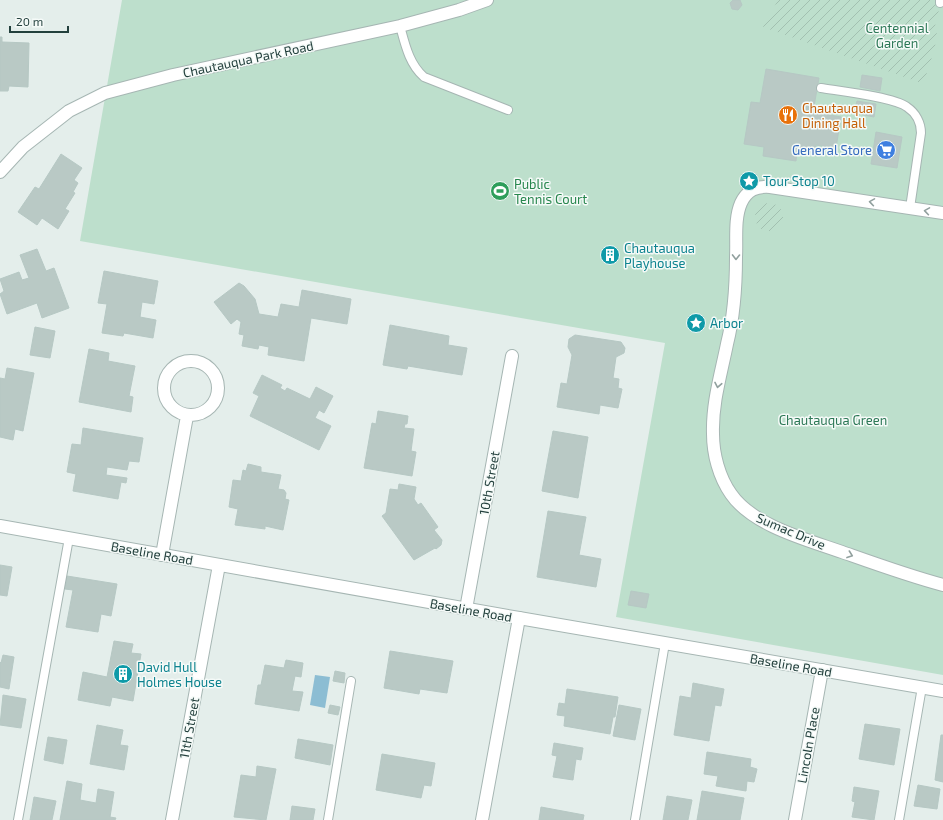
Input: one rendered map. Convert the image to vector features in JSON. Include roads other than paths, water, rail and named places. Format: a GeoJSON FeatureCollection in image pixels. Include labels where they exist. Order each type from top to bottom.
{"type":"FeatureCollection","features":[{"type":"Feature","properties":{"kind":"street","name":"Chautauqua Park Road"},"geometry":{"type":"LineString","coordinates":[[0,172],[23,147],[69,111],[105,93],[181,74],[400,26],[459,10],[487,0]]}},
{"type":"Feature","properties":{"kind":"street","name":"Sumac Drive"},"geometry":{"type":"LineString","coordinates":[[943,213],[770,187],[759,187],[754,189],[744,198],[738,218],[732,318],[716,394],[713,422],[715,454],[720,471],[728,490],[746,510],[776,527],[887,568],[943,585]]}},
{"type":"Feature","properties":{"kind":"street","name":"10th Street"},"geometry":{"type":"LineString","coordinates":[[466,609],[512,356]]}},
{"type":"Feature","properties":{"kind":"street"},"geometry":{"type":"LineString","coordinates":[[198,361],[206,365],[215,375],[219,388],[218,398],[213,406],[205,412],[187,416],[172,408],[164,392],[164,383],[167,375],[180,363],[198,361]]}},
{"type":"Feature","properties":{"kind":"street"},"geometry":{"type":"LineString","coordinates":[[162,556],[187,416]]}},
{"type":"Feature","properties":{"kind":"street","name":"Baseline Road"},"geometry":{"type":"LineString","coordinates":[[0,526],[162,556],[943,691]]}},
{"type":"Feature","properties":{"kind":"street","name":"11th Street"},"geometry":{"type":"LineString","coordinates":[[172,820],[219,565]]}},
{"type":"Feature","properties":{"kind":"street"},"geometry":{"type":"LineString","coordinates":[[482,820],[519,618]]}},
{"type":"Feature","properties":{"kind":"street","name":"Lincoln Place"},"geometry":{"type":"LineString","coordinates":[[795,820],[822,670]]}},
{"type":"Feature","properties":{"kind":"lane"},"geometry":{"type":"LineString","coordinates":[[400,26],[410,58],[417,70],[424,77],[508,110]]}},
{"type":"Feature","properties":{"kind":"lane"},"geometry":{"type":"LineString","coordinates":[[821,88],[892,101],[907,106],[914,113],[920,124],[921,133],[910,208]]}},
{"type":"Feature","properties":{"kind":"lane"},"geometry":{"type":"LineString","coordinates":[[18,820],[69,538]]}},
{"type":"Feature","properties":{"kind":"lane"},"geometry":{"type":"LineString","coordinates":[[635,820],[664,643]]}},
{"type":"Feature","properties":{"kind":"lane"},"geometry":{"type":"LineString","coordinates":[[328,820],[351,681]]}},
{"type":"Feature","properties":{"kind":"lane"},"geometry":{"type":"LineString","coordinates":[[899,820],[922,687]]}},
{"type":"Feature","properties":{"kind":"water"},"geometry":{"type":"Polygon","coordinates":[[[315,675],[330,677],[325,708],[310,705],[315,675]]]}},
{"type":"Feature","properties":{"kind":"place","name":"Chautauqua Dining Hall"},"geometry":{"type":"Point","coordinates":[788,115]}},
{"type":"Feature","properties":{"kind":"place","name":"General Store"},"geometry":{"type":"Point","coordinates":[886,150]}},
{"type":"Feature","properties":{"kind":"place","name":"Tour Stop 10"},"geometry":{"type":"Point","coordinates":[749,181]}},
{"type":"Feature","properties":{"kind":"place","name":"Public Tennis Court"},"geometry":{"type":"Point","coordinates":[500,191]}},
{"type":"Feature","properties":{"kind":"place","name":"Chautauqua Playhouse"},"geometry":{"type":"Point","coordinates":[610,255]}},
{"type":"Feature","properties":{"kind":"place","name":"Arbor"},"geometry":{"type":"Point","coordinates":[696,323]}},
{"type":"Feature","properties":{"kind":"place","name":"David Hull Holmes House"},"geometry":{"type":"Point","coordinates":[123,674]}},
{"type":"Feature","properties":{"kind":"park label","name":"Centennial Garden"},"geometry":{"type":"Point","coordinates":[897,36]}},
{"type":"Feature","properties":{"kind":"park label","name":"Chautauqua Green"},"geometry":{"type":"Point","coordinates":[833,420]}}]}
